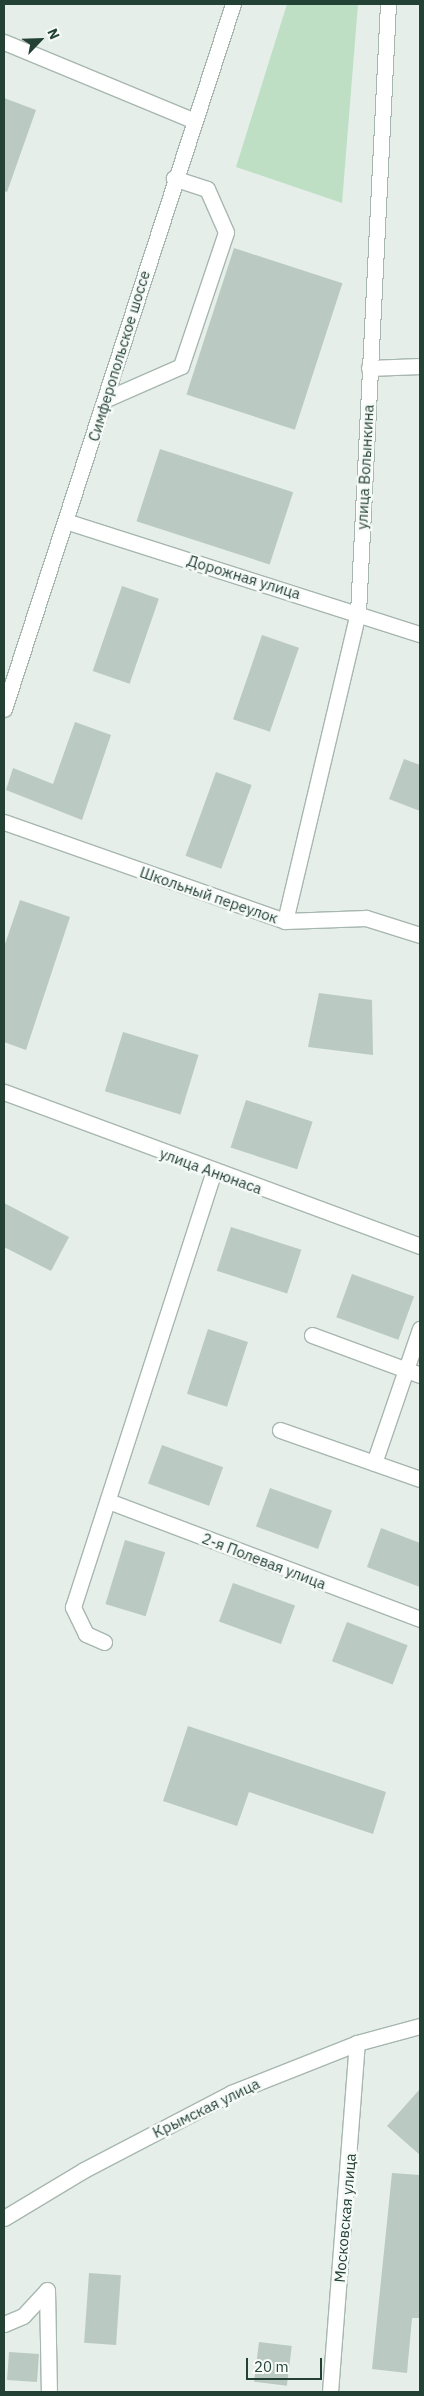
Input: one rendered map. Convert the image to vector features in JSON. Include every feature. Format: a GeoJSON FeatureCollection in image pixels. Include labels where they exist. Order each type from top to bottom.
{"type":"FeatureCollection","features":[{"type":"Feature","properties":{"kind":"street","name":"Симферопольское шоссе"},"geometry":{"type":"LineString","coordinates":[[4,708],[68,522],[192,120],[233,4]]}},
{"type":"Feature","properties":{"kind":"street","name":"улица Волынкина"},"geometry":{"type":"LineString","coordinates":[[285,921],[358,613],[388,4]]}},
{"type":"Feature","properties":{"kind":"street"},"geometry":{"type":"LineString","coordinates":[[4,42],[192,120]]}},
{"type":"Feature","properties":{"kind":"street"},"geometry":{"type":"LineString","coordinates":[[106,399],[181,366],[226,232],[207,189],[174,178]]}},
{"type":"Feature","properties":{"kind":"street"},"geometry":{"type":"LineString","coordinates":[[369,368],[420,366]]}},
{"type":"Feature","properties":{"kind":"street","name":"Дорожная улица"},"geometry":{"type":"LineString","coordinates":[[68,522],[420,634]]}},
{"type":"Feature","properties":{"kind":"street","name":"Школьный переулок"},"geometry":{"type":"LineString","coordinates":[[4,822],[285,921],[366,918],[420,935]]}},
{"type":"Feature","properties":{"kind":"street","name":"улица Анюнаса"},"geometry":{"type":"LineString","coordinates":[[4,1092],[213,1173],[420,1246]]}},
{"type":"Feature","properties":{"kind":"street"},"geometry":{"type":"LineString","coordinates":[[104,1642],[86,1634],[74,1607],[213,1173]]}},
{"type":"Feature","properties":{"kind":"street"},"geometry":{"type":"LineString","coordinates":[[374,1463],[413,1371],[420,1329]]}},
{"type":"Feature","properties":{"kind":"street"},"geometry":{"type":"LineString","coordinates":[[312,1335],[413,1371]]}},
{"type":"Feature","properties":{"kind":"street"},"geometry":{"type":"LineString","coordinates":[[280,1430],[420,1479]]}},
{"type":"Feature","properties":{"kind":"street","name":"2-я Полевая улица"},"geometry":{"type":"LineString","coordinates":[[108,1501],[420,1619]]}},
{"type":"Feature","properties":{"kind":"street","name":"Крымская улица"},"geometry":{"type":"LineString","coordinates":[[4,2218],[84,2170],[231,2093],[357,2044],[420,2026]]}},
{"type":"Feature","properties":{"kind":"street","name":"Московская улица"},"geometry":{"type":"LineString","coordinates":[[330,2392],[357,2044]]}},
{"type":"Feature","properties":{"kind":"street"},"geometry":{"type":"LineString","coordinates":[[4,2324],[23,2316],[47,2290],[49,2392]]}},
{"type":"Feature","properties":{"kind":"green space"},"geometry":{"type":"Polygon","coordinates":[[[287,4],[358,4],[342,203],[236,167],[287,4]]]}},
{"type":"Feature","properties":{"kind":"building"},"geometry":{"type":"Polygon","coordinates":[[[4,98],[36,110],[7,192],[4,191],[4,98]]]}},
{"type":"Feature","properties":{"kind":"building"},"geometry":{"type":"Polygon","coordinates":[[[234,248],[342,283],[295,430],[186,394],[234,248]]]}},
{"type":"Feature","properties":{"kind":"building"},"geometry":{"type":"Polygon","coordinates":[[[160,449],[293,492],[270,565],[137,521],[160,449]]]}},
{"type":"Feature","properties":{"kind":"building"},"geometry":{"type":"Polygon","coordinates":[[[122,586],[159,599],[130,684],[93,671],[122,586]]]}},
{"type":"Feature","properties":{"kind":"building"},"geometry":{"type":"Polygon","coordinates":[[[262,635],[299,648],[270,732],[233,719],[262,635]]]}},
{"type":"Feature","properties":{"kind":"building"},"geometry":{"type":"Polygon","coordinates":[[[75,722],[111,735],[82,820],[6,790],[13,768],[53,784],[75,722]]]}},
{"type":"Feature","properties":{"kind":"building"},"geometry":{"type":"Polygon","coordinates":[[[404,759],[420,765],[420,811],[389,799],[404,759]]]}},
{"type":"Feature","properties":{"kind":"building"},"geometry":{"type":"Polygon","coordinates":[[[216,772],[252,785],[221,869],[186,856],[216,772]]]}},
{"type":"Feature","properties":{"kind":"building"},"geometry":{"type":"Polygon","coordinates":[[[20,900],[70,917],[26,1050],[4,1042],[4,947],[20,900]]]}},
{"type":"Feature","properties":{"kind":"building"},"geometry":{"type":"Polygon","coordinates":[[[319,993],[372,1000],[373,1055],[308,1047],[319,993]]]}},
{"type":"Feature","properties":{"kind":"building"},"geometry":{"type":"Polygon","coordinates":[[[123,1032],[199,1055],[180,1114],[105,1091],[123,1032]]]}},
{"type":"Feature","properties":{"kind":"building"},"geometry":{"type":"Polygon","coordinates":[[[246,1100],[313,1122],[297,1169],[231,1148],[246,1100]]]}},
{"type":"Feature","properties":{"kind":"building"},"geometry":{"type":"Polygon","coordinates":[[[4,1203],[69,1237],[51,1271],[4,1247],[4,1203]]]}},
{"type":"Feature","properties":{"kind":"building"},"geometry":{"type":"Polygon","coordinates":[[[231,1227],[301,1250],[287,1294],[217,1271],[231,1227]]]}},
{"type":"Feature","properties":{"kind":"building"},"geometry":{"type":"Polygon","coordinates":[[[352,1274],[414,1297],[398,1340],[336,1317],[352,1274]]]}},
{"type":"Feature","properties":{"kind":"building"},"geometry":{"type":"Polygon","coordinates":[[[208,1329],[248,1342],[227,1407],[187,1394],[208,1329]]]}},
{"type":"Feature","properties":{"kind":"building"},"geometry":{"type":"Polygon","coordinates":[[[162,1445],[223,1467],[209,1506],[148,1484],[162,1445]]]}},
{"type":"Feature","properties":{"kind":"building"},"geometry":{"type":"Polygon","coordinates":[[[270,1488],[332,1511],[318,1549],[256,1527],[270,1488]]]}},
{"type":"Feature","properties":{"kind":"building"},"geometry":{"type":"Polygon","coordinates":[[[381,1528],[420,1543],[420,1587],[367,1567],[381,1528]]]}},
{"type":"Feature","properties":{"kind":"building"},"geometry":{"type":"Polygon","coordinates":[[[125,1540],[165,1552],[146,1616],[105,1604],[125,1540]]]}},
{"type":"Feature","properties":{"kind":"building"},"geometry":{"type":"Polygon","coordinates":[[[233,1583],[295,1606],[281,1644],[219,1622],[233,1583]]]}},
{"type":"Feature","properties":{"kind":"building"},"geometry":{"type":"Polygon","coordinates":[[[347,1622],[408,1645],[393,1685],[332,1661],[347,1622]]]}},
{"type":"Feature","properties":{"kind":"building"},"geometry":{"type":"Polygon","coordinates":[[[188,1726],[386,1792],[373,1834],[249,1792],[237,1826],[163,1801],[188,1726]]]}},
{"type":"Feature","properties":{"kind":"building"},"geometry":{"type":"Polygon","coordinates":[[[420,2089],[420,2155],[387,2126],[420,2089]]]}},
{"type":"Feature","properties":{"kind":"building"},"geometry":{"type":"Polygon","coordinates":[[[392,2173],[420,2175],[420,2318],[412,2318],[407,2373],[372,2369],[392,2173]]]}},
{"type":"Feature","properties":{"kind":"building"},"geometry":{"type":"Polygon","coordinates":[[[89,2273],[121,2275],[116,2345],[84,2343],[89,2273]]]}},
{"type":"Feature","properties":{"kind":"building"},"geometry":{"type":"Polygon","coordinates":[[[259,2342],[292,2346],[287,2386],[254,2382],[259,2342]]]}},
{"type":"Feature","properties":{"kind":"building"},"geometry":{"type":"Polygon","coordinates":[[[9,2352],[39,2354],[37,2382],[7,2380],[9,2352]]]}}]}
